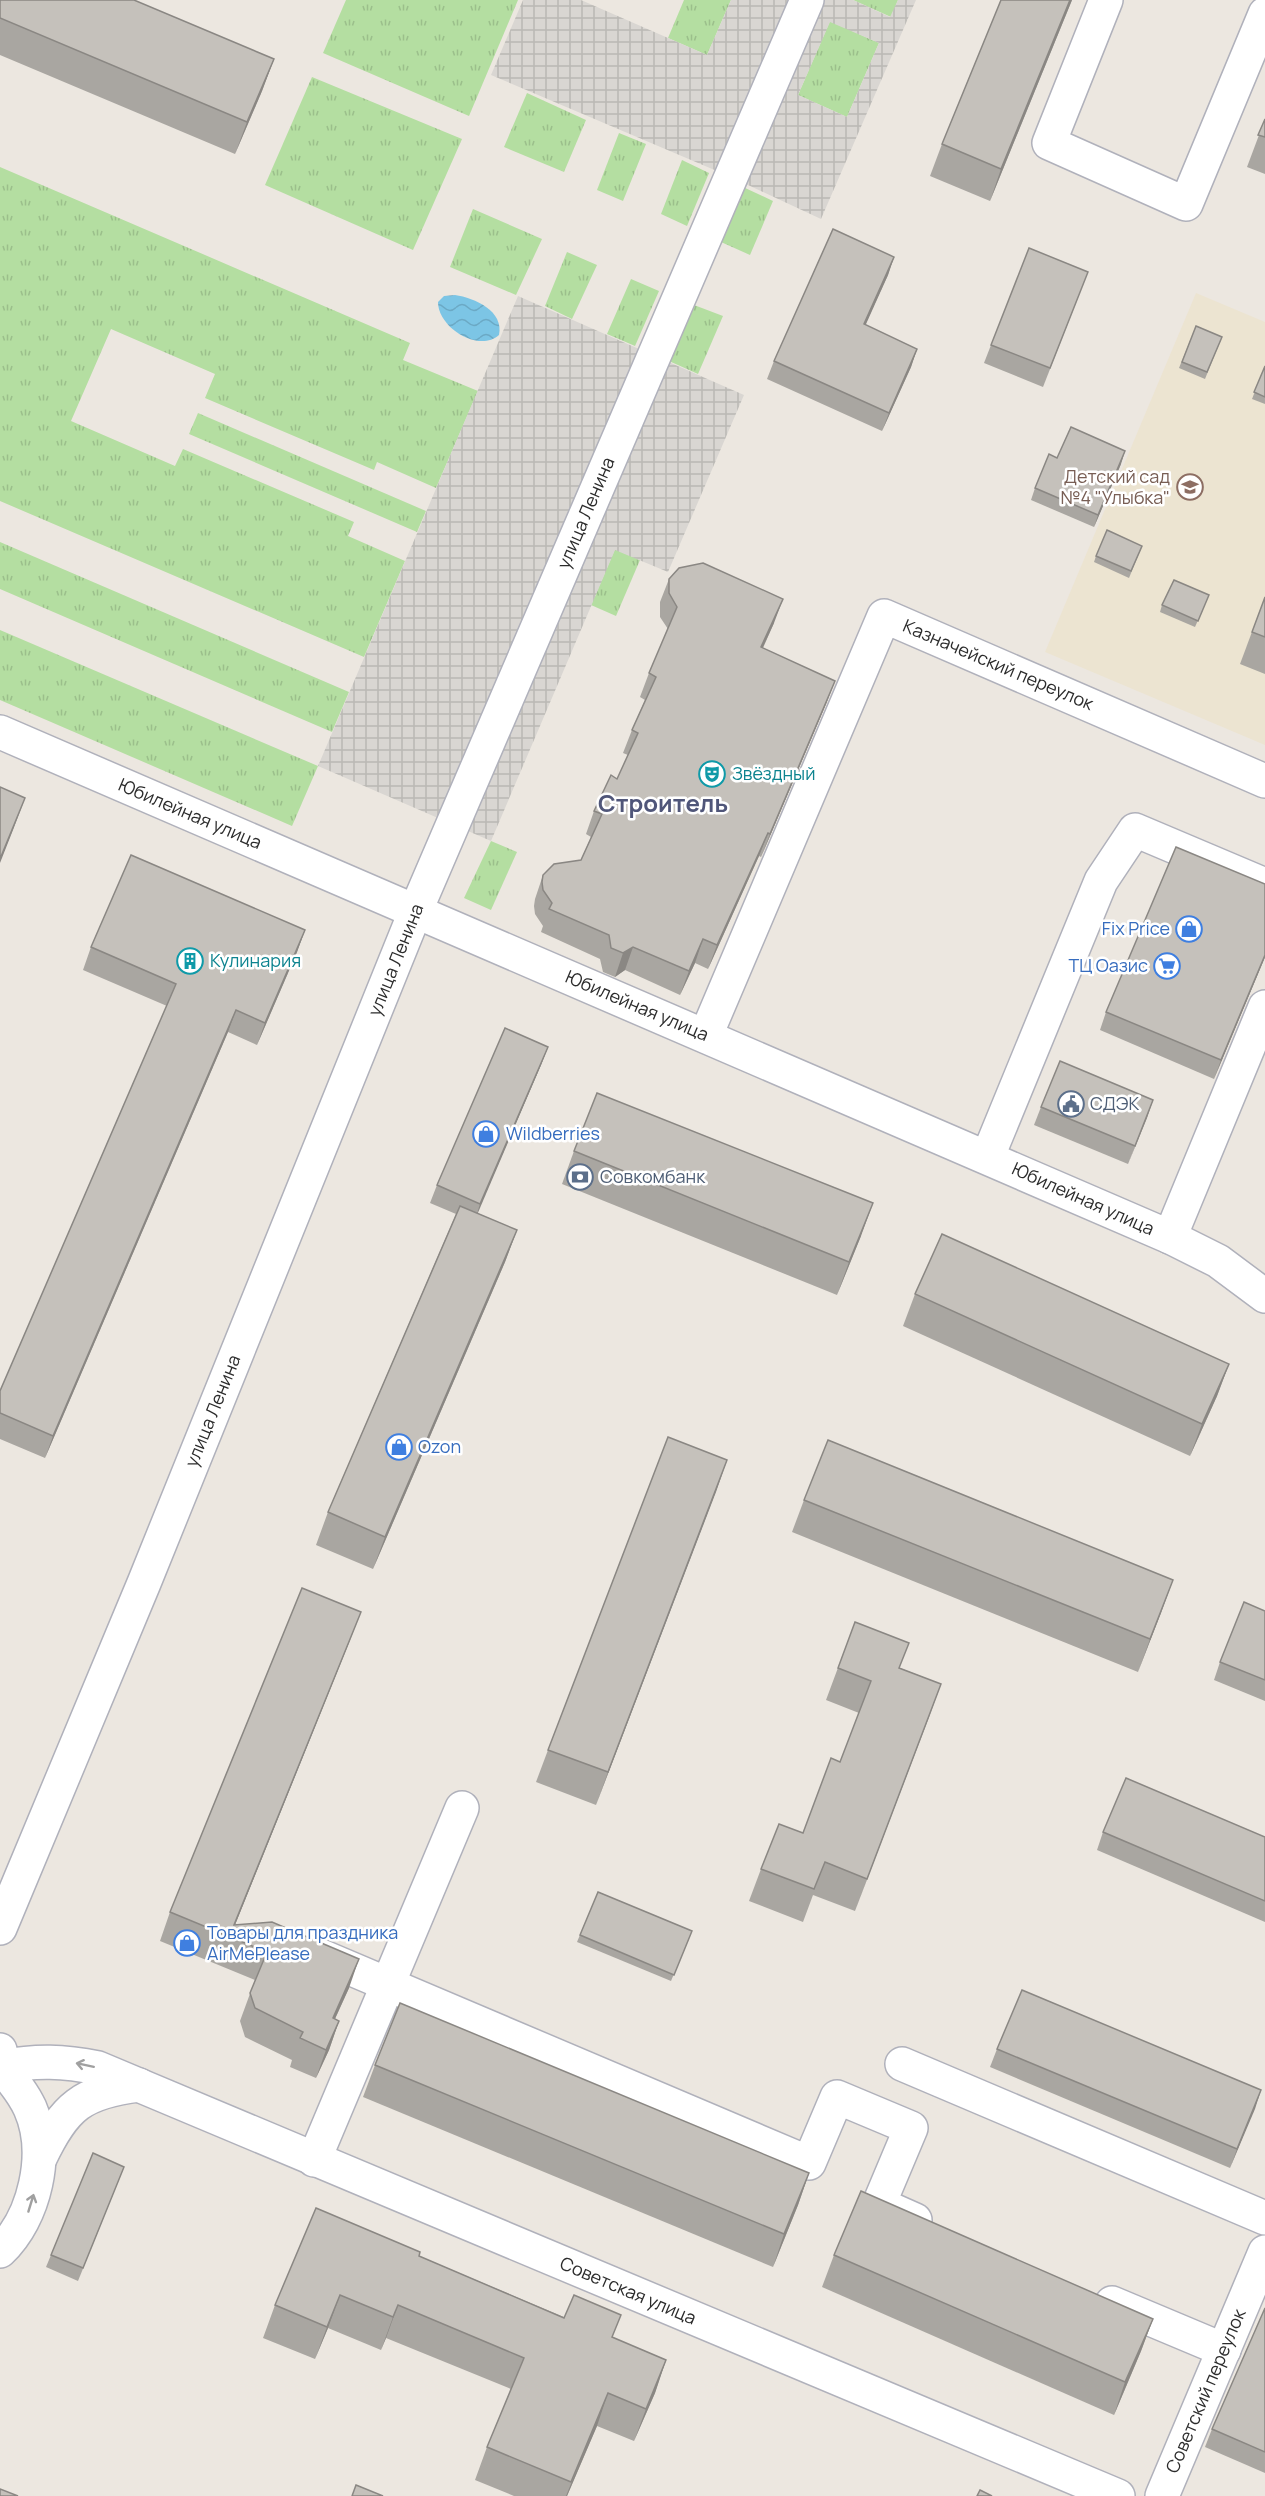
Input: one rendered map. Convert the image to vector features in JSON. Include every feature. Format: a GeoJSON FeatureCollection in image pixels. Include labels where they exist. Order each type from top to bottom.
{"type":"FeatureCollection","features":[{"type":"Feature","properties":{"kind":"street","name":"улица Ленина"},"geometry":{"type":"LineString","coordinates":[[0,1928],[148,1572],[416,910],[807,0]]}},
{"type":"Feature","properties":{"kind":"street"},"geometry":{"type":"LineString","coordinates":[[1106,0],[1049,142],[1186,204],[1265,14]]}},
{"type":"Feature","properties":{"kind":"street","name":"Казначейский переулок"},"geometry":{"type":"LineString","coordinates":[[706,1035],[884,616],[1265,781]]}},
{"type":"Feature","properties":{"kind":"street","name":"Юбилейная улица"},"geometry":{"type":"LineString","coordinates":[[0,732],[988,1156],[1170,1237],[1218,1261],[1265,1296]]}},
{"type":"Feature","properties":{"kind":"street"},"geometry":{"type":"LineString","coordinates":[[988,1156],[1101,881],[1135,830],[1265,885]]}},
{"type":"Feature","properties":{"kind":"street"},"geometry":{"type":"LineString","coordinates":[[1170,1237],[1265,1006]]}},
{"type":"Feature","properties":{"kind":"street"},"geometry":{"type":"LineString","coordinates":[[314,2160],[462,1808]]}},
{"type":"Feature","properties":{"kind":"street"},"geometry":{"type":"LineString","coordinates":[[291,1943],[810,2163],[837,2097],[911,2128],[879,2204],[943,2232]]}},
{"type":"Feature","properties":{"kind":"street"},"geometry":{"type":"LineString","coordinates":[[0,2061],[30,2109],[40,2158]]}},
{"type":"Feature","properties":{"kind":"street","name":"Советская улица"},"geometry":{"type":"LineString","coordinates":[[0,2061],[66,2061],[98,2068],[1118,2496]]}},
{"type":"Feature","properties":{"kind":"street"},"geometry":{"type":"LineString","coordinates":[[902,2064],[1265,2218]]}},
{"type":"Feature","properties":{"kind":"street"},"geometry":{"type":"LineString","coordinates":[[0,2252],[31,2208],[40,2158],[55,2126],[80,2102],[105,2089],[139,2085]]}},
{"type":"Feature","properties":{"kind":"street","name":"Советский переулок"},"geometry":{"type":"LineString","coordinates":[[1162,2496],[1265,2252]]}},
{"type":"Feature","properties":{"kind":"street"},"geometry":{"type":"LineString","coordinates":[[1083,2291],[1224,2350]]}},
{"type":"Feature","properties":{"kind":"shaded area"},"geometry":{"type":"Polygon","coordinates":[[[523,0],[581,0],[707,55],[731,0],[853,0],[890,17],[898,0],[916,0],[821,219],[731,177],[491,75],[523,0]],[[830,22],[798,95],[847,117],[879,43],[830,22]]]}},
{"type":"Feature","properties":{"kind":"shaded area","name":"Детский сад №4 \"Улыбка\""},"geometry":{"type":"Polygon","coordinates":[[[1196,293],[1265,322],[1265,745],[1045,652],[1196,293]]]}},
{"type":"Feature","properties":{"kind":"shaded area"},"geometry":{"type":"Polygon","coordinates":[[[518,296],[744,395],[668,572],[615,550],[491,841],[318,766],[518,296]]]}},
{"type":"Feature","properties":{"kind":"green space"},"geometry":{"type":"Polygon","coordinates":[[[346,0],[518,0],[469,116],[323,53],[346,0]]]}},
{"type":"Feature","properties":{"kind":"green space"},"geometry":{"type":"Polygon","coordinates":[[[684,0],[731,0],[707,55],[668,38],[684,0]]]}},
{"type":"Feature","properties":{"kind":"green space"},"geometry":{"type":"Polygon","coordinates":[[[853,0],[898,0],[891,17],[853,0]]]}},
{"type":"Feature","properties":{"kind":"green space"},"geometry":{"type":"Polygon","coordinates":[[[830,21],[879,43],[847,117],[798,95],[830,21]]]}},
{"type":"Feature","properties":{"kind":"green space"},"geometry":{"type":"Polygon","coordinates":[[[312,77],[462,139],[413,250],[265,185],[312,77]]]}},
{"type":"Feature","properties":{"kind":"green space"},"geometry":{"type":"Polygon","coordinates":[[[527,93],[586,120],[564,172],[504,147],[527,93]]]}},
{"type":"Feature","properties":{"kind":"green space"},"geometry":{"type":"Polygon","coordinates":[[[619,133],[646,144],[623,201],[597,190],[619,133]]]}},
{"type":"Feature","properties":{"kind":"green space"},"geometry":{"type":"Polygon","coordinates":[[[682,160],[709,173],[687,226],[661,214],[682,160]]]}},
{"type":"Feature","properties":{"kind":"green space"},"geometry":{"type":"Polygon","coordinates":[[[0,167],[410,343],[403,360],[478,391],[436,488],[377,462],[374,470],[205,398],[215,374],[111,329],[71,421],[175,466],[183,449],[354,522],[348,536],[405,561],[364,657],[0,501],[0,167]]]}},
{"type":"Feature","properties":{"kind":"green space"},"geometry":{"type":"Polygon","coordinates":[[[743,187],[773,201],[750,255],[721,242],[743,187]]]}},
{"type":"Feature","properties":{"kind":"green space"},"geometry":{"type":"Polygon","coordinates":[[[473,209],[542,239],[516,295],[450,267],[473,209]]]}},
{"type":"Feature","properties":{"kind":"green space"},"geometry":{"type":"Polygon","coordinates":[[[567,252],[597,265],[572,319],[545,306],[567,252]]]}},
{"type":"Feature","properties":{"kind":"green space"},"geometry":{"type":"Polygon","coordinates":[[[631,279],[659,291],[635,346],[607,334],[631,279]]]}},
{"type":"Feature","properties":{"kind":"green space"},"geometry":{"type":"Polygon","coordinates":[[[694,305],[723,316],[698,374],[669,361],[694,305]]]}},
{"type":"Feature","properties":{"kind":"green space"},"geometry":{"type":"Polygon","coordinates":[[[198,413],[426,511],[417,532],[189,434],[198,413]]]}},
{"type":"Feature","properties":{"kind":"green space"},"geometry":{"type":"Polygon","coordinates":[[[0,542],[349,692],[332,732],[0,589],[0,542]]]}},
{"type":"Feature","properties":{"kind":"green space"},"geometry":{"type":"Polygon","coordinates":[[[615,549],[640,560],[616,616],[591,605],[615,549]]]}},
{"type":"Feature","properties":{"kind":"green space"},"geometry":{"type":"Polygon","coordinates":[[[0,630],[318,766],[292,826],[0,700],[0,630]]]}},
{"type":"Feature","properties":{"kind":"green space"},"geometry":{"type":"Polygon","coordinates":[[[491,841],[517,852],[491,910],[464,898],[491,841]]]}},
{"type":"Feature","properties":{"kind":"water"},"geometry":{"type":"Polygon","coordinates":[[[455,295],[471,299],[493,313],[497,319],[499,335],[491,340],[481,341],[461,335],[452,329],[440,312],[438,302],[444,296],[455,295]]]}},
{"type":"Feature","properties":{"kind":"building"},"geometry":{"type":"Polygon","coordinates":[[[0,0],[134,0],[274,59],[247,122],[0,18],[0,0]]]}},
{"type":"Feature","properties":{"kind":"building"},"geometry":{"type":"Polygon","coordinates":[[[1001,0],[1070,0],[1001,169],[942,144],[1001,0]]]}},
{"type":"Feature","properties":{"kind":"building"},"geometry":{"type":"Polygon","coordinates":[[[1265,119],[1265,137],[1258,135],[1265,119]]]}},
{"type":"Feature","properties":{"kind":"building"},"geometry":{"type":"Polygon","coordinates":[[[833,229],[894,257],[864,324],[917,349],[889,413],[774,361],[833,229]]]}},
{"type":"Feature","properties":{"kind":"building"},"geometry":{"type":"Polygon","coordinates":[[[1029,248],[1088,272],[1050,368],[991,345],[1029,248]]]}},
{"type":"Feature","properties":{"kind":"building"},"geometry":{"type":"Polygon","coordinates":[[[1196,326],[1222,337],[1207,372],[1182,362],[1196,326]]]}},
{"type":"Feature","properties":{"kind":"building"},"geometry":{"type":"Polygon","coordinates":[[[1265,366],[1265,397],[1254,392],[1265,366]]]}},
{"type":"Feature","properties":{"kind":"building"},"geometry":{"type":"Polygon","coordinates":[[[1071,427],[1125,451],[1098,515],[1035,488],[1049,454],[1057,458],[1071,427]]]}},
{"type":"Feature","properties":{"kind":"building"},"geometry":{"type":"Polygon","coordinates":[[[1107,530],[1142,546],[1131,571],[1096,556],[1107,530]]]}},
{"type":"Feature","properties":{"kind":"building","name":"Звёздный"},"geometry":{"type":"Polygon","coordinates":[[[703,563],[783,599],[761,647],[835,681],[770,834],[768,833],[717,945],[703,939],[689,971],[633,947],[623,953],[611,948],[609,935],[549,909],[552,903],[543,890],[542,882],[543,875],[554,864],[581,860],[602,814],[594,811],[611,775],[617,779],[638,733],[632,730],[656,677],[649,673],[677,607],[669,593],[669,579],[679,568],[703,563]]]}},
{"type":"Feature","properties":{"kind":"building"},"geometry":{"type":"Polygon","coordinates":[[[1174,580],[1209,595],[1198,621],[1162,605],[1174,580]]]}},
{"type":"Feature","properties":{"kind":"building"},"geometry":{"type":"Polygon","coordinates":[[[1265,597],[1265,637],[1252,632],[1265,597]]]}},
{"type":"Feature","properties":{"kind":"building"},"geometry":{"type":"Polygon","coordinates":[[[0,787],[25,798],[0,859],[0,787]]]}},
{"type":"Feature","properties":{"kind":"building"},"geometry":{"type":"Polygon","coordinates":[[[1176,847],[1265,884],[1265,955],[1221,1060],[1106,1012],[1176,847]]]}},
{"type":"Feature","properties":{"kind":"building"},"geometry":{"type":"Polygon","coordinates":[[[131,855],[305,930],[265,1023],[236,1010],[53,1436],[0,1413],[0,1391],[176,984],[91,947],[131,855]]]}},
{"type":"Feature","properties":{"kind":"building","name":"Wildberries"},"geometry":{"type":"Polygon","coordinates":[[[505,1028],[548,1047],[480,1204],[437,1185],[505,1028]]]}},
{"type":"Feature","properties":{"kind":"building"},"geometry":{"type":"Polygon","coordinates":[[[1060,1061],[1153,1100],[1135,1146],[1041,1107],[1060,1061]]]}},
{"type":"Feature","properties":{"kind":"building"},"geometry":{"type":"Polygon","coordinates":[[[597,1093],[873,1203],[849,1262],[574,1151],[597,1093]]]}},
{"type":"Feature","properties":{"kind":"building"},"geometry":{"type":"Polygon","coordinates":[[[460,1206],[517,1230],[385,1537],[328,1512],[460,1206]]]}},
{"type":"Feature","properties":{"kind":"building"},"geometry":{"type":"Polygon","coordinates":[[[942,1234],[1229,1364],[1202,1424],[915,1294],[942,1234]]]}},
{"type":"Feature","properties":{"kind":"building"},"geometry":{"type":"Polygon","coordinates":[[[668,1437],[727,1460],[608,1772],[548,1750],[668,1437]]]}},
{"type":"Feature","properties":{"kind":"building"},"geometry":{"type":"Polygon","coordinates":[[[828,1440],[1173,1580],[1150,1639],[804,1500],[828,1440]]]}},
{"type":"Feature","properties":{"kind":"building"},"geometry":{"type":"Polygon","coordinates":[[[302,1588],[361,1612],[234,1925],[272,1922],[359,1959],[333,2018],[339,2021],[326,2050],[300,2038],[303,2032],[255,2008],[250,1993],[267,1952],[170,1912],[302,1588]]]}},
{"type":"Feature","properties":{"kind":"building"},"geometry":{"type":"Polygon","coordinates":[[[1244,1602],[1265,1611],[1265,1680],[1220,1662],[1244,1602]]]}},
{"type":"Feature","properties":{"kind":"building"},"geometry":{"type":"Polygon","coordinates":[[[855,1622],[909,1643],[899,1668],[941,1684],[867,1879],[825,1862],[814,1889],[761,1869],[779,1824],[803,1833],[831,1758],[840,1762],[871,1681],[838,1668],[855,1622]]]}},
{"type":"Feature","properties":{"kind":"building"},"geometry":{"type":"Polygon","coordinates":[[[1126,1778],[1265,1837],[1265,1901],[1103,1832],[1126,1778]]]}},
{"type":"Feature","properties":{"kind":"building"},"geometry":{"type":"Polygon","coordinates":[[[598,1892],[692,1931],[674,1975],[580,1935],[598,1892]]]}},
{"type":"Feature","properties":{"kind":"building"},"geometry":{"type":"Polygon","coordinates":[[[1022,1990],[1261,2090],[1237,2149],[997,2049],[1022,1990]]]}},
{"type":"Feature","properties":{"kind":"building"},"geometry":{"type":"Polygon","coordinates":[[[400,2003],[809,2173],[784,2234],[375,2065],[400,2003]]]}},
{"type":"Feature","properties":{"kind":"building"},"geometry":{"type":"Polygon","coordinates":[[[93,2153],[124,2167],[83,2268],[51,2255],[93,2153]]]}},
{"type":"Feature","properties":{"kind":"building"},"geometry":{"type":"Polygon","coordinates":[[[861,2191],[1153,2319],[1125,2382],[834,2255],[861,2191]]]}},
{"type":"Feature","properties":{"kind":"building"},"geometry":{"type":"Polygon","coordinates":[[[316,2208],[420,2252],[419,2256],[564,2318],[574,2295],[621,2315],[612,2337],[666,2360],[646,2409],[608,2393],[571,2482],[487,2447],[524,2358],[398,2305],[393,2317],[340,2295],[327,2327],[275,2305],[316,2208]]]}},
{"type":"Feature","properties":{"kind":"building"},"geometry":{"type":"Polygon","coordinates":[[[1265,2308],[1265,2452],[1212,2429],[1265,2308]]]}},
{"type":"Feature","properties":{"kind":"building"},"geometry":{"type":"Polygon","coordinates":[[[356,2485],[383,2496],[352,2496],[356,2485]]]}},
{"type":"Feature","properties":{"kind":"building"},"geometry":{"type":"Polygon","coordinates":[[[0,2489],[18,2496],[0,2496],[0,2489]]]}},
{"type":"Feature","properties":{"kind":"building"},"geometry":{"type":"Polygon","coordinates":[[[980,2490],[992,2496],[977,2496],[980,2490]]]}},
{"type":"Feature","properties":{"kind":"place","name":"Детский сад №4 \"Улыбка\""},"geometry":{"type":"Point","coordinates":[1190,487]}},
{"type":"Feature","properties":{"kind":"place","name":"Звёздный"},"geometry":{"type":"Point","coordinates":[712,774]}},
{"type":"Feature","properties":{"kind":"place","name":"Fix Price"},"geometry":{"type":"Point","coordinates":[1189,929]}},
{"type":"Feature","properties":{"kind":"place","name":"Кулинария"},"geometry":{"type":"Point","coordinates":[190,961]}},
{"type":"Feature","properties":{"kind":"place","name":"ТЦ Оазис"},"geometry":{"type":"Point","coordinates":[1167,966]}},
{"type":"Feature","properties":{"kind":"place","name":"СДЭК"},"geometry":{"type":"Point","coordinates":[1071,1104]}},
{"type":"Feature","properties":{"kind":"place","name":"Wildberries"},"geometry":{"type":"Point","coordinates":[486,1134]}},
{"type":"Feature","properties":{"kind":"place","name":"Совкомбанк"},"geometry":{"type":"Point","coordinates":[580,1177]}},
{"type":"Feature","properties":{"kind":"place","name":"Ozon"},"geometry":{"type":"Point","coordinates":[399,1447]}},
{"type":"Feature","properties":{"kind":"place","name":"Товары для праздника AirMePlease"},"geometry":{"type":"Point","coordinates":[187,1943]}},
{"type":"Feature","properties":{"kind":"district","name":"Строитель"},"geometry":{"type":"Point","coordinates":[663,804]}}]}
